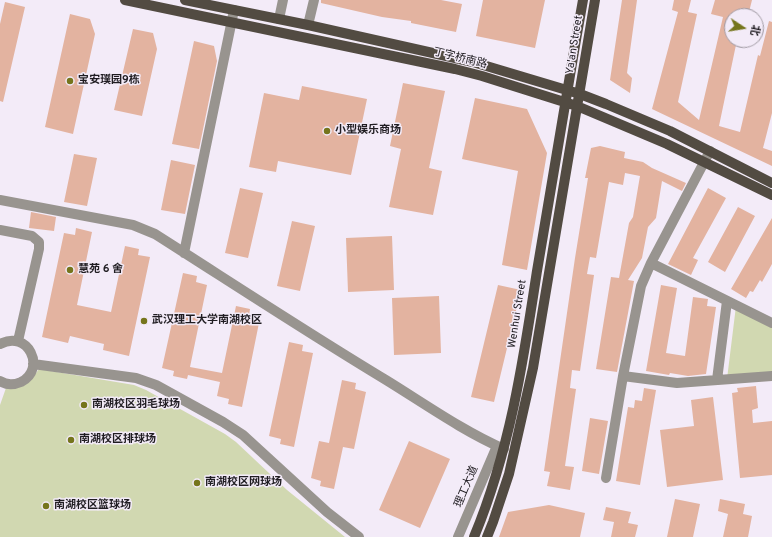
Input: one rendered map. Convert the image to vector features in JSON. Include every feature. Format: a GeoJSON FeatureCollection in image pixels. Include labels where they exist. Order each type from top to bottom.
{"type":"FeatureCollection","features":[{"type":"Feature","properties":{"kind":"main road","name":"丁字桥南路"},"geometry":{"type":"LineString","coordinates":[[125,0],[466,72],[577,106],[705,161],[772,195]]}},
{"type":"Feature","properties":{"kind":"main road","name":"丁字桥南路"},"geometry":{"type":"LineString","coordinates":[[185,0],[308,25],[473,62],[580,94],[644,119],[772,183]]}},
{"type":"Feature","properties":{"kind":"main road","name":"Ya'an Street"},"geometry":{"type":"LineString","coordinates":[[567,90],[583,0]]}},
{"type":"Feature","properties":{"kind":"main road","name":"Ya'an Street"},"geometry":{"type":"LineString","coordinates":[[580,94],[595,0]]}},
{"type":"Feature","properties":{"kind":"main road","name":"Wenhui Street"},"geometry":{"type":"LineString","coordinates":[[474,537],[489,500],[501,448],[518,390],[567,90]]}},
{"type":"Feature","properties":{"kind":"main road"},"geometry":{"type":"LineString","coordinates":[[487,537],[509,474],[531,376],[580,94]]}},
{"type":"Feature","properties":{"kind":"street"},"geometry":{"type":"LineString","coordinates":[[279,19],[283,0]]}},
{"type":"Feature","properties":{"kind":"street"},"geometry":{"type":"LineString","coordinates":[[308,25],[314,0]]}},
{"type":"Feature","properties":{"kind":"street"},"geometry":{"type":"LineString","coordinates":[[184,253],[234,10]]}},
{"type":"Feature","properties":{"kind":"street"},"geometry":{"type":"LineString","coordinates":[[606,478],[638,298],[651,263],[710,151]]}},
{"type":"Feature","properties":{"kind":"street"},"geometry":{"type":"LineString","coordinates":[[0,200],[133,225],[155,234],[335,349],[456,423],[501,448]]}},
{"type":"Feature","properties":{"kind":"street"},"geometry":{"type":"LineString","coordinates":[[0,230],[32,236],[39,242],[39,248],[18,341]]}},
{"type":"Feature","properties":{"kind":"street"},"geometry":{"type":"LineString","coordinates":[[651,263],[772,323]]}},
{"type":"Feature","properties":{"kind":"street"},"geometry":{"type":"LineString","coordinates":[[717,380],[727,301]]}},
{"type":"Feature","properties":{"kind":"street"},"geometry":{"type":"LineString","coordinates":[[0,344],[7,341],[18,341],[30,350],[33,359],[30,374],[23,381],[13,384],[1,384]]}},
{"type":"Feature","properties":{"kind":"street"},"geometry":{"type":"LineString","coordinates":[[33,364],[136,378],[156,385],[223,422],[243,435],[327,512],[359,537]]}},
{"type":"Feature","properties":{"kind":"street"},"geometry":{"type":"LineString","coordinates":[[623,376],[677,383],[772,376]]}},
{"type":"Feature","properties":{"kind":"street","name":"理工大道"},"geometry":{"type":"LineString","coordinates":[[458,537],[501,448]]}},
{"type":"Feature","properties":{"kind":"green space"},"geometry":{"type":"Polygon","coordinates":[[[736,306],[772,323],[772,376],[727,379],[736,306]]]}},
{"type":"Feature","properties":{"kind":"green space"},"geometry":{"type":"Polygon","coordinates":[[[39,369],[134,385],[146,390],[225,434],[236,442],[287,490],[345,537],[0,537],[0,405],[6,388],[30,381],[39,369]]]}},
{"type":"Feature","properties":{"kind":"building"},"geometry":{"type":"Polygon","coordinates":[[[321,0],[441,0],[462,4],[456,32],[411,23],[411,21],[382,17],[321,3],[321,0]]]}},
{"type":"Feature","properties":{"kind":"building"},"geometry":{"type":"Polygon","coordinates":[[[483,0],[545,0],[535,48],[476,36],[483,0]]]}},
{"type":"Feature","properties":{"kind":"building"},"geometry":{"type":"Polygon","coordinates":[[[622,0],[637,0],[627,73],[632,78],[630,93],[610,80],[622,0]]]}},
{"type":"Feature","properties":{"kind":"building"},"geometry":{"type":"Polygon","coordinates":[[[674,0],[691,0],[688,12],[697,14],[678,102],[699,120],[723,17],[711,14],[715,0],[752,0],[750,8],[724,8],[724,48],[735,48],[719,126],[740,132],[758,55],[760,56],[762,48],[764,48],[764,40],[769,21],[772,22],[772,113],[763,148],[772,151],[772,166],[652,109],[678,12],[672,10],[674,0]]]}},
{"type":"Feature","properties":{"kind":"building"},"geometry":{"type":"Polygon","coordinates":[[[5,2],[25,7],[3,102],[0,101],[0,24],[5,2]]]}},
{"type":"Feature","properties":{"kind":"building","name":"宝安璞园9栋"},"geometry":{"type":"Polygon","coordinates":[[[70,14],[90,19],[95,34],[73,134],[45,127],[70,14]]]}},
{"type":"Feature","properties":{"kind":"building"},"geometry":{"type":"Polygon","coordinates":[[[133,29],[153,33],[157,49],[142,116],[114,110],[133,29]]]}},
{"type":"Feature","properties":{"kind":"building"},"geometry":{"type":"Polygon","coordinates":[[[194,41],[214,46],[217,61],[199,149],[172,144],[194,41]]]}},
{"type":"Feature","properties":{"kind":"building"},"geometry":{"type":"Polygon","coordinates":[[[403,83],[445,91],[429,168],[442,171],[433,215],[389,207],[401,149],[390,146],[403,83]]]}},
{"type":"Feature","properties":{"kind":"building","name":"小型娱乐商场"},"geometry":{"type":"Polygon","coordinates":[[[302,86],[367,99],[351,175],[278,161],[276,172],[249,167],[264,93],[299,100],[302,86]]]}},
{"type":"Feature","properties":{"kind":"building"},"geometry":{"type":"Polygon","coordinates":[[[475,98],[527,109],[547,153],[527,270],[502,265],[518,171],[462,159],[475,98]]]}},
{"type":"Feature","properties":{"kind":"building"},"geometry":{"type":"Polygon","coordinates":[[[600,146],[625,152],[624,158],[643,162],[652,168],[686,183],[682,191],[662,181],[656,218],[648,227],[642,258],[628,280],[634,281],[617,372],[596,369],[611,277],[619,278],[629,223],[633,217],[640,176],[625,173],[623,185],[609,182],[596,258],[590,257],[587,274],[594,275],[580,371],[572,370],[570,388],[576,389],[565,466],[574,467],[570,490],[547,486],[550,472],[544,471],[588,178],[585,178],[591,148],[600,146]]]}},
{"type":"Feature","properties":{"kind":"building"},"geometry":{"type":"Polygon","coordinates":[[[74,154],[97,158],[87,206],[64,202],[74,154]]]}},
{"type":"Feature","properties":{"kind":"building"},"geometry":{"type":"Polygon","coordinates":[[[171,160],[195,165],[185,214],[161,210],[171,160]]]}},
{"type":"Feature","properties":{"kind":"building"},"geometry":{"type":"Polygon","coordinates":[[[240,188],[263,193],[248,258],[225,253],[240,188]]]}},
{"type":"Feature","properties":{"kind":"building"},"geometry":{"type":"Polygon","coordinates":[[[708,188],[726,198],[693,258],[698,260],[691,275],[668,264],[708,188]]]}},
{"type":"Feature","properties":{"kind":"building"},"geometry":{"type":"Polygon","coordinates":[[[738,207],[755,216],[725,272],[708,262],[738,207]]]}},
{"type":"Feature","properties":{"kind":"building"},"geometry":{"type":"Polygon","coordinates":[[[31,212],[56,217],[54,231],[29,228],[31,212]]]}},
{"type":"Feature","properties":{"kind":"building"},"geometry":{"type":"Polygon","coordinates":[[[772,218],[772,264],[762,282],[760,280],[753,292],[750,291],[746,298],[731,289],[772,218]]]}},
{"type":"Feature","properties":{"kind":"building"},"geometry":{"type":"Polygon","coordinates":[[[292,221],[315,226],[300,291],[277,286],[292,221]]]}},
{"type":"Feature","properties":{"kind":"building"},"geometry":{"type":"Polygon","coordinates":[[[76,228],[92,232],[77,305],[111,312],[125,246],[139,249],[138,255],[150,257],[129,356],[103,350],[104,344],[70,336],[68,343],[42,337],[64,233],[75,235],[76,228]]]}},
{"type":"Feature","properties":{"kind":"building"},"geometry":{"type":"Polygon","coordinates":[[[392,236],[394,290],[348,292],[346,238],[392,236]]]}},
{"type":"Feature","properties":{"kind":"building"},"geometry":{"type":"Polygon","coordinates":[[[183,273],[197,276],[196,282],[207,285],[190,367],[222,373],[236,306],[250,309],[249,315],[260,318],[242,407],[228,404],[229,399],[217,396],[220,382],[188,375],[187,379],[173,376],[174,371],[162,368],[183,273]]]}},
{"type":"Feature","properties":{"kind":"building"},"geometry":{"type":"Polygon","coordinates":[[[498,285],[521,290],[494,402],[471,397],[498,285]]]}},
{"type":"Feature","properties":{"kind":"building"},"geometry":{"type":"Polygon","coordinates":[[[661,285],[677,288],[666,353],[685,356],[693,297],[708,299],[707,306],[716,307],[706,374],[688,376],[670,373],[669,375],[646,371],[661,285]]]}},
{"type":"Feature","properties":{"kind":"building"},"geometry":{"type":"Polygon","coordinates":[[[439,296],[441,353],[394,355],[392,298],[439,296]]]}},
{"type":"Feature","properties":{"kind":"building"},"geometry":{"type":"Polygon","coordinates":[[[289,342],[303,345],[302,351],[313,353],[294,447],[280,444],[281,439],[269,436],[289,342]]]}},
{"type":"Feature","properties":{"kind":"building"},"geometry":{"type":"Polygon","coordinates":[[[342,380],[356,383],[355,389],[366,392],[354,449],[343,447],[334,489],[320,486],[321,481],[311,478],[319,441],[329,443],[342,380]]]}},
{"type":"Feature","properties":{"kind":"building"},"geometry":{"type":"Polygon","coordinates":[[[756,386],[758,408],[752,410],[753,423],[772,421],[772,475],[740,478],[732,393],[738,392],[737,388],[756,386]]]}},
{"type":"Feature","properties":{"kind":"building"},"geometry":{"type":"Polygon","coordinates":[[[644,388],[656,390],[640,485],[616,481],[628,407],[634,408],[635,400],[642,401],[644,388]]]}},
{"type":"Feature","properties":{"kind":"building"},"geometry":{"type":"Polygon","coordinates":[[[713,397],[723,480],[667,487],[660,430],[694,426],[691,400],[713,397]]]}},
{"type":"Feature","properties":{"kind":"building"},"geometry":{"type":"Polygon","coordinates":[[[590,418],[608,421],[599,474],[582,471],[590,418]]]}},
{"type":"Feature","properties":{"kind":"building"},"geometry":{"type":"Polygon","coordinates":[[[409,441],[450,459],[420,528],[379,510],[409,441]]]}},
{"type":"Feature","properties":{"kind":"building"},"geometry":{"type":"Polygon","coordinates":[[[675,499],[700,504],[693,537],[667,537],[675,499]]]}},
{"type":"Feature","properties":{"kind":"building"},"geometry":{"type":"Polygon","coordinates":[[[720,499],[745,504],[743,514],[752,516],[748,537],[723,537],[728,514],[718,511],[720,499]]]}},
{"type":"Feature","properties":{"kind":"building"},"geometry":{"type":"Polygon","coordinates":[[[549,505],[585,513],[580,537],[499,537],[508,512],[549,505]]]}},
{"type":"Feature","properties":{"kind":"building"},"geometry":{"type":"Polygon","coordinates":[[[606,507],[631,512],[628,523],[638,525],[635,537],[611,537],[614,522],[603,520],[606,507]]]}},
{"type":"Feature","properties":{"kind":"place","name":"宝安璞园9栋"},"geometry":{"type":"Point","coordinates":[70,81]}},
{"type":"Feature","properties":{"kind":"place","name":"小型娱乐商场"},"geometry":{"type":"Point","coordinates":[327,131]}},
{"type":"Feature","properties":{"kind":"place","name":"慧苑 6 舍"},"geometry":{"type":"Point","coordinates":[70,270]}},
{"type":"Feature","properties":{"kind":"place","name":"武汉理工大学南湖校区"},"geometry":{"type":"Point","coordinates":[144,321]}},
{"type":"Feature","properties":{"kind":"place","name":"南湖校区羽毛球场"},"geometry":{"type":"Point","coordinates":[84,405]}},
{"type":"Feature","properties":{"kind":"place","name":"南湖校区排球场"},"geometry":{"type":"Point","coordinates":[71,440]}},
{"type":"Feature","properties":{"kind":"place","name":"南湖校区网球场"},"geometry":{"type":"Point","coordinates":[197,483]}},
{"type":"Feature","properties":{"kind":"place","name":"南湖校区篮球场"},"geometry":{"type":"Point","coordinates":[46,506]}}]}
